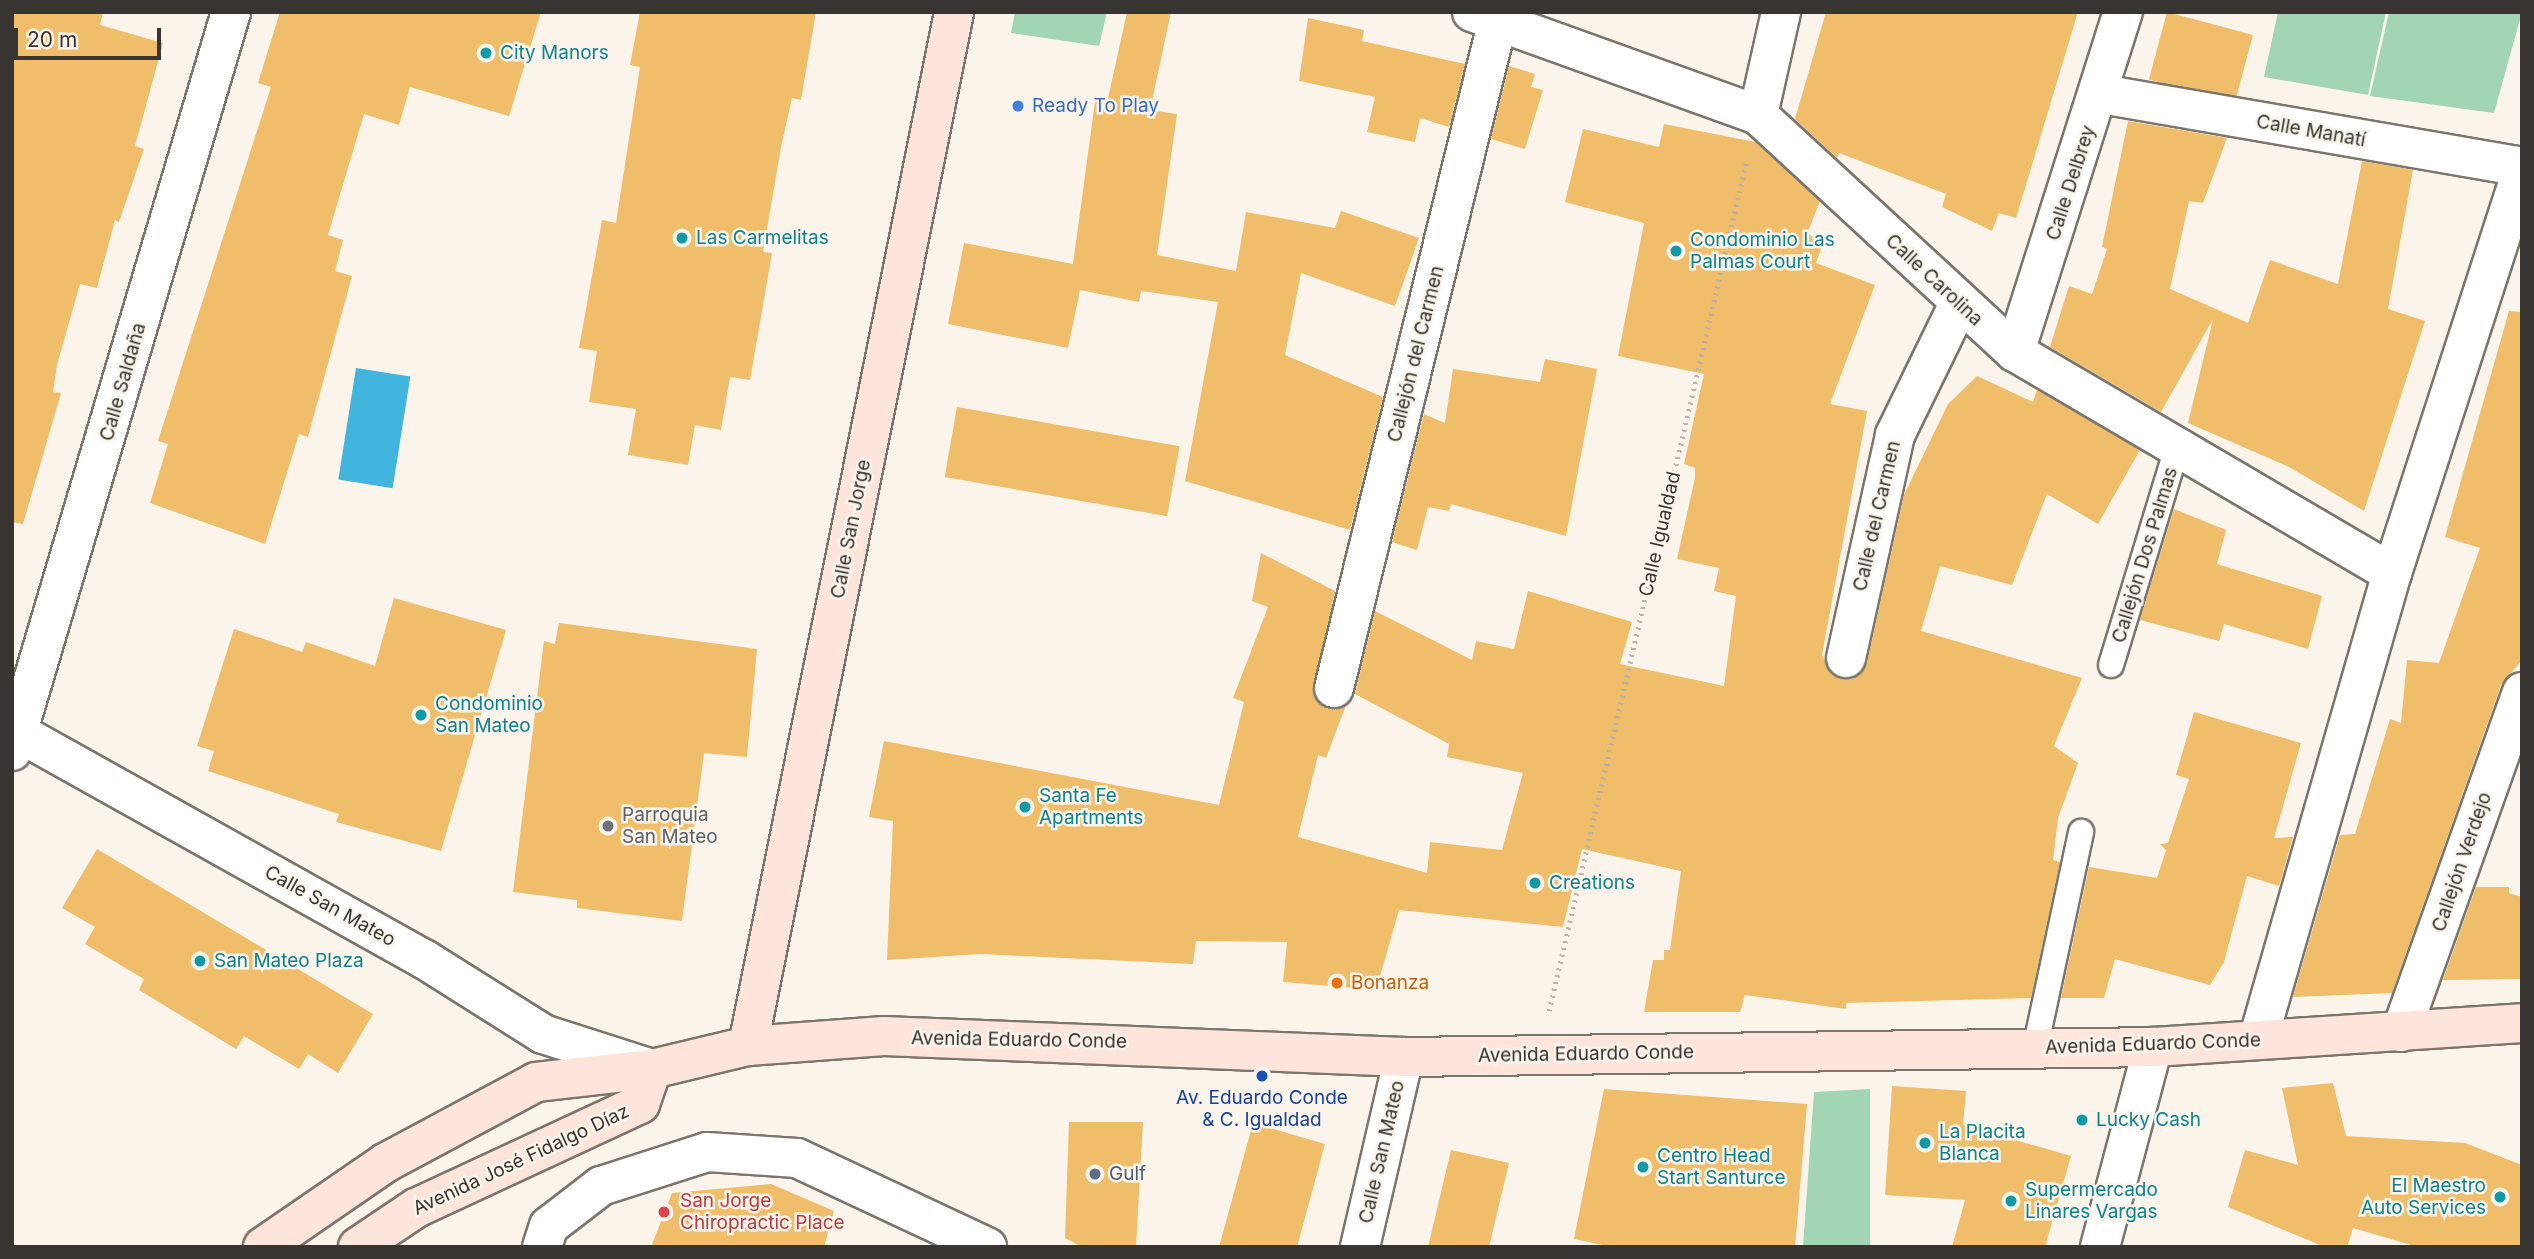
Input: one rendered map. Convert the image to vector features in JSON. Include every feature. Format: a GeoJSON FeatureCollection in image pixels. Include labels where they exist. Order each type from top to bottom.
{"type":"FeatureCollection","features":[{"type":"Feature","properties":{"kind":"street","name":"Calle Saldaña"},"geometry":{"type":"LineString","coordinates":[[15,738],[231,12]]}},
{"type":"Feature","properties":{"kind":"street","name":"Calle San Jorge"},"geometry":{"type":"LineString","coordinates":[[748,1046],[954,12]]}},
{"type":"Feature","properties":{"kind":"street"},"geometry":{"type":"LineString","coordinates":[[1758,115],[1781,12]]}},
{"type":"Feature","properties":{"kind":"street","name":"Calle Delbrey"},"geometry":{"type":"LineString","coordinates":[[2015,352],[2101,94],[2123,12]]}},
{"type":"Feature","properties":{"kind":"street","name":"Calle Carolina"},"geometry":{"type":"LineString","coordinates":[[1485,16],[1541,23],[1758,115],[1959,304],[2015,352],[2178,445],[2392,573]]}},
{"type":"Feature","properties":{"kind":"street","name":"Callejón del Carmen"},"geometry":{"type":"LineString","coordinates":[[1334,688],[1485,16]]}},
{"type":"Feature","properties":{"kind":"street","name":"Calle Manatí"},"geometry":{"type":"LineString","coordinates":[[2101,94],[2522,169]]}},
{"type":"Feature","properties":{"kind":"street"},"geometry":{"type":"LineString","coordinates":[[2258,1040],[2392,573],[2522,169]]}},
{"type":"Feature","properties":{"kind":"street","name":"Calle del Carmen"},"geometry":{"type":"LineString","coordinates":[[1846,658],[1895,435],[1959,304]]}},
{"type":"Feature","properties":{"kind":"street","name":"Callejón Verdejo"},"geometry":{"type":"LineString","coordinates":[[2401,1032],[2522,692]]}},
{"type":"Feature","properties":{"kind":"street","name":"Calle San Mateo"},"geometry":{"type":"LineString","coordinates":[[15,738],[424,959],[543,1034],[652,1069]]}},
{"type":"Feature","properties":{"kind":"street","name":"Avenida Eduardo Conde"},"geometry":{"type":"LineString","coordinates":[[652,1069],[748,1046],[884,1036],[1404,1057],[2153,1047],[2522,1023]]}},
{"type":"Feature","properties":{"kind":"street"},"geometry":{"type":"LineString","coordinates":[[2100,1247],[2153,1047]]}},
{"type":"Feature","properties":{"kind":"street","name":"Calle San Mateo"},"geometry":{"type":"LineString","coordinates":[[1360,1247],[1404,1057]]}},
{"type":"Feature","properties":{"kind":"street","name":"Avenida José Fidalgo Díaz"},"geometry":{"type":"LineString","coordinates":[[263,1247],[384,1163],[536,1082],[652,1069],[640,1104],[416,1208],[358,1247]]}},
{"type":"Feature","properties":{"kind":"street"},"geometry":{"type":"LineString","coordinates":[[542,1247],[549,1226],[601,1186],[707,1152],[797,1158],[987,1247]]}},
{"type":"Feature","properties":{"kind":"lane","name":"Callejón Dos Palmas"},"geometry":{"type":"LineString","coordinates":[[2111,665],[2178,445]]}},
{"type":"Feature","properties":{"kind":"lane"},"geometry":{"type":"LineString","coordinates":[[2035,1049],[2081,832]]}},
{"type":"Feature","properties":{"kind":"path","name":"Calle Igualdad"},"geometry":{"type":"LineString","coordinates":[[1538,1055],[1758,115]]}},
{"type":"Feature","properties":{"kind":"green space"},"geometry":{"type":"Polygon","coordinates":[[[1015,12],[1107,12],[1099,46],[1011,33],[1015,12]]]}},
{"type":"Feature","properties":{"kind":"green space"},"geometry":{"type":"Polygon","coordinates":[[[2278,12],[2386,12],[2368,95],[2264,77],[2278,12]]]}},
{"type":"Feature","properties":{"kind":"green space"},"geometry":{"type":"Polygon","coordinates":[[[2389,12],[2522,12],[2494,113],[2370,96],[2389,12]]]}},
{"type":"Feature","properties":{"kind":"green space"},"geometry":{"type":"Polygon","coordinates":[[[1870,1089],[1870,1247],[1803,1247],[1814,1092],[1870,1089]]]}},
{"type":"Feature","properties":{"kind":"water"},"geometry":{"type":"Polygon","coordinates":[[[356,368],[410,377],[393,488],[338,480],[356,368]]]}},
{"type":"Feature","properties":{"kind":"building"},"geometry":{"type":"Polygon","coordinates":[[[12,12],[103,12],[100,25],[163,43],[135,146],[144,149],[119,222],[115,220],[97,288],[80,284],[57,365],[53,392],[61,393],[23,524],[12,522],[12,12]]]}},
{"type":"Feature","properties":{"kind":"building"},"geometry":{"type":"Polygon","coordinates":[[[280,12],[541,12],[509,116],[410,87],[399,125],[364,114],[328,235],[343,240],[335,271],[352,276],[308,437],[299,434],[265,544],[150,503],[168,444],[158,441],[271,87],[258,83],[280,12]]]}},
{"type":"Feature","properties":{"kind":"building","name":"Las Carmelitas"},"geometry":{"type":"Polygon","coordinates":[[[640,12],[816,12],[801,100],[792,98],[781,147],[763,252],[772,253],[750,380],[730,377],[721,430],[695,425],[688,465],[628,455],[636,409],[589,402],[597,351],[579,348],[602,220],[616,223],[640,67],[630,65],[640,12]]]}},
{"type":"Feature","properties":{"kind":"building"},"geometry":{"type":"Polygon","coordinates":[[[1127,12],[1171,12],[1150,110],[1177,114],[1157,255],[1236,271],[1246,212],[1335,228],[1341,211],[1419,238],[1395,306],[1301,273],[1285,355],[1383,397],[1350,530],[1185,481],[1218,302],[1141,291],[1139,302],[1080,290],[1068,348],[948,324],[964,243],[1073,264],[1095,102],[1107,103],[1127,12]]]}},
{"type":"Feature","properties":{"kind":"building"},"geometry":{"type":"Polygon","coordinates":[[[1826,12],[2078,12],[2016,218],[1999,213],[1992,231],[1942,207],[1946,194],[1839,153],[1837,158],[1795,119],[1826,12]]]}},
{"type":"Feature","properties":{"kind":"building"},"geometry":{"type":"Polygon","coordinates":[[[2167,12],[2253,35],[2235,103],[2149,80],[2167,12]]]}},
{"type":"Feature","properties":{"kind":"building"},"geometry":{"type":"Polygon","coordinates":[[[1308,18],[1364,30],[1362,41],[1465,64],[1449,127],[1420,118],[1415,142],[1367,132],[1375,97],[1299,81],[1308,18]]]}},
{"type":"Feature","properties":{"kind":"building"},"geometry":{"type":"Polygon","coordinates":[[[1509,66],[1535,74],[1531,87],[1543,90],[1525,149],[1491,139],[1509,66]]]}},
{"type":"Feature","properties":{"kind":"building"},"geometry":{"type":"Polygon","coordinates":[[[2128,121],[2227,138],[2203,203],[2189,201],[2170,289],[2248,323],[2270,260],[2338,284],[2362,161],[2413,170],[2388,309],[2425,321],[2364,511],[2289,467],[2188,423],[2213,319],[2161,412],[2050,347],[2069,286],[2092,294],[2107,249],[2102,247],[2128,121]]]}},
{"type":"Feature","properties":{"kind":"building"},"geometry":{"type":"Polygon","coordinates":[[[1664,124],[1755,142],[1820,201],[1807,234],[1824,241],[1816,263],[1875,285],[1830,404],[1867,411],[1822,655],[1832,675],[1853,679],[1867,663],[1904,495],[1948,404],[1977,376],[2033,402],[2037,390],[2140,450],[2098,524],[2047,494],[2012,585],[1940,566],[1921,631],[2082,678],[2054,746],[2078,763],[2058,818],[2053,860],[2060,862],[2031,998],[1846,1003],[1846,1009],[1745,995],[1740,1012],[1644,1012],[1653,960],[1664,960],[1664,950],[1670,950],[1681,871],[1582,849],[1563,927],[1399,910],[1376,990],[1283,982],[1287,942],[1196,941],[1193,964],[980,954],[887,960],[893,821],[869,817],[884,741],[1219,805],[1244,702],[1233,698],[1268,607],[1252,601],[1261,553],[1335,591],[1313,693],[1328,709],[1346,705],[1326,758],[1318,755],[1298,837],[1427,873],[1430,842],[1502,850],[1523,773],[1447,757],[1449,744],[1355,694],[1375,611],[1472,660],[1476,641],[1514,649],[1528,591],[1632,622],[1620,664],[1724,686],[1736,596],[1714,591],[1719,568],[1677,559],[1695,478],[1695,468],[1684,464],[1704,374],[1618,356],[1644,223],[1565,202],[1583,129],[1659,147],[1664,124]]]}},
{"type":"Feature","properties":{"kind":"building"},"geometry":{"type":"Polygon","coordinates":[[[2509,311],[2522,312],[2522,660],[2501,685],[2392,993],[2293,997],[2340,835],[2355,834],[2390,719],[2401,723],[2407,660],[2439,663],[2480,548],[2445,537],[2509,311]]]}},
{"type":"Feature","properties":{"kind":"building"},"geometry":{"type":"Polygon","coordinates":[[[1545,359],[1597,369],[1566,536],[1451,504],[1449,511],[1428,507],[1417,550],[1392,542],[1424,414],[1445,423],[1453,369],[1540,382],[1545,359]]]}},
{"type":"Feature","properties":{"kind":"building"},"geometry":{"type":"Polygon","coordinates":[[[957,407],[1180,446],[1167,516],[945,477],[957,407]]]}},
{"type":"Feature","properties":{"kind":"building"},"geometry":{"type":"Polygon","coordinates":[[[2174,509],[2226,530],[2217,564],[2322,596],[2308,649],[2224,624],[2219,641],[2140,620],[2174,509]]]}},
{"type":"Feature","properties":{"kind":"building"},"geometry":{"type":"Polygon","coordinates":[[[394,598],[506,630],[441,851],[336,822],[339,814],[208,771],[214,751],[197,746],[234,629],[302,652],[306,642],[375,666],[394,598]]]}},
{"type":"Feature","properties":{"kind":"building","name":"Parroquia San Mateo"},"geometry":{"type":"Polygon","coordinates":[[[559,623],[757,649],[747,757],[704,753],[682,921],[577,908],[577,900],[513,892],[544,641],[555,644],[559,623]]]}},
{"type":"Feature","properties":{"kind":"building"},"geometry":{"type":"Polygon","coordinates":[[[2194,712],[2301,743],[2274,838],[2293,837],[2279,886],[2247,876],[2224,962],[2210,985],[2115,959],[2104,998],[2061,998],[2089,867],[2157,878],[2166,850],[2160,844],[2168,843],[2189,779],[2176,775],[2194,712]]]}},
{"type":"Feature","properties":{"kind":"building","name":"San Mateo Plaza"},"geometry":{"type":"Polygon","coordinates":[[[97,849],[373,1014],[338,1073],[308,1054],[299,1069],[244,1036],[236,1049],[139,990],[144,979],[85,944],[95,927],[62,908],[97,849]]]}},
{"type":"Feature","properties":{"kind":"building"},"geometry":{"type":"Polygon","coordinates":[[[2476,887],[2509,887],[2509,893],[2522,897],[2522,979],[2443,980],[2476,887]]]}},
{"type":"Feature","properties":{"kind":"building"},"geometry":{"type":"Polygon","coordinates":[[[2333,1083],[2346,1136],[2465,1143],[2522,1165],[2522,1247],[2418,1247],[2353,1228],[2347,1247],[2325,1247],[2228,1207],[2245,1150],[2298,1165],[2282,1088],[2333,1083]]]}},
{"type":"Feature","properties":{"kind":"building"},"geometry":{"type":"Polygon","coordinates":[[[1892,1086],[1966,1091],[1963,1125],[2071,1156],[2045,1247],[1952,1247],[1965,1200],[1885,1195],[1892,1086]]]}},
{"type":"Feature","properties":{"kind":"building"},"geometry":{"type":"Polygon","coordinates":[[[1604,1089],[1807,1104],[1795,1247],[1612,1247],[1574,1239],[1604,1089]]]}},
{"type":"Feature","properties":{"kind":"building"},"geometry":{"type":"Polygon","coordinates":[[[1069,1122],[1143,1122],[1136,1247],[1082,1247],[1065,1238],[1069,1122]]]}},
{"type":"Feature","properties":{"kind":"building"},"geometry":{"type":"Polygon","coordinates":[[[1253,1123],[1325,1144],[1297,1247],[1219,1247],[1253,1123]]]}},
{"type":"Feature","properties":{"kind":"building"},"geometry":{"type":"Polygon","coordinates":[[[1451,1150],[1509,1163],[1489,1247],[1428,1247],[1451,1150]]]}},
{"type":"Feature","properties":{"kind":"building"},"geometry":{"type":"Polygon","coordinates":[[[771,1184],[834,1211],[824,1247],[651,1247],[672,1193],[771,1184]]]}},
{"type":"Feature","properties":{"kind":"place","name":"City Manors"},"geometry":{"type":"Point","coordinates":[486,53]}},
{"type":"Feature","properties":{"kind":"place","name":"Ready To Play"},"geometry":{"type":"Point","coordinates":[1018,106]}},
{"type":"Feature","properties":{"kind":"place","name":"Las Carmelitas"},"geometry":{"type":"Point","coordinates":[682,238]}},
{"type":"Feature","properties":{"kind":"place","name":"Condominio Las Palmas Court"},"geometry":{"type":"Point","coordinates":[1676,251]}},
{"type":"Feature","properties":{"kind":"place","name":"Condominio San Mateo"},"geometry":{"type":"Point","coordinates":[421,715]}},
{"type":"Feature","properties":{"kind":"place","name":"Santa Fe Apartments"},"geometry":{"type":"Point","coordinates":[1025,807]}},
{"type":"Feature","properties":{"kind":"place","name":"Parroquia San Mateo"},"geometry":{"type":"Point","coordinates":[608,826]}},
{"type":"Feature","properties":{"kind":"place","name":"Creations"},"geometry":{"type":"Point","coordinates":[1535,883]}},
{"type":"Feature","properties":{"kind":"place","name":"San Mateo Plaza"},"geometry":{"type":"Point","coordinates":[200,961]}},
{"type":"Feature","properties":{"kind":"place","name":"Bonanza"},"geometry":{"type":"Point","coordinates":[1337,983]}},
{"type":"Feature","properties":{"kind":"place","name":"Av. Eduardo Conde & C. Igualdad"},"geometry":{"type":"Point","coordinates":[1262,1076]}},
{"type":"Feature","properties":{"kind":"place","name":"Lucky Cash"},"geometry":{"type":"Point","coordinates":[2082,1120]}},
{"type":"Feature","properties":{"kind":"place","name":"La Placita Blanca"},"geometry":{"type":"Point","coordinates":[1925,1143]}},
{"type":"Feature","properties":{"kind":"place","name":"Centro Head Start Santurce"},"geometry":{"type":"Point","coordinates":[1643,1167]}},
{"type":"Feature","properties":{"kind":"place","name":"Gulf"},"geometry":{"type":"Point","coordinates":[1095,1174]}},
{"type":"Feature","properties":{"kind":"place","name":"El Maestro Auto Services"},"geometry":{"type":"Point","coordinates":[2500,1197]}},
{"type":"Feature","properties":{"kind":"place","name":"Supermercado Linares Vargas"},"geometry":{"type":"Point","coordinates":[2011,1201]}},
{"type":"Feature","properties":{"kind":"place","name":"San Jorge Chiropractic Place"},"geometry":{"type":"Point","coordinates":[664,1212]}}]}
